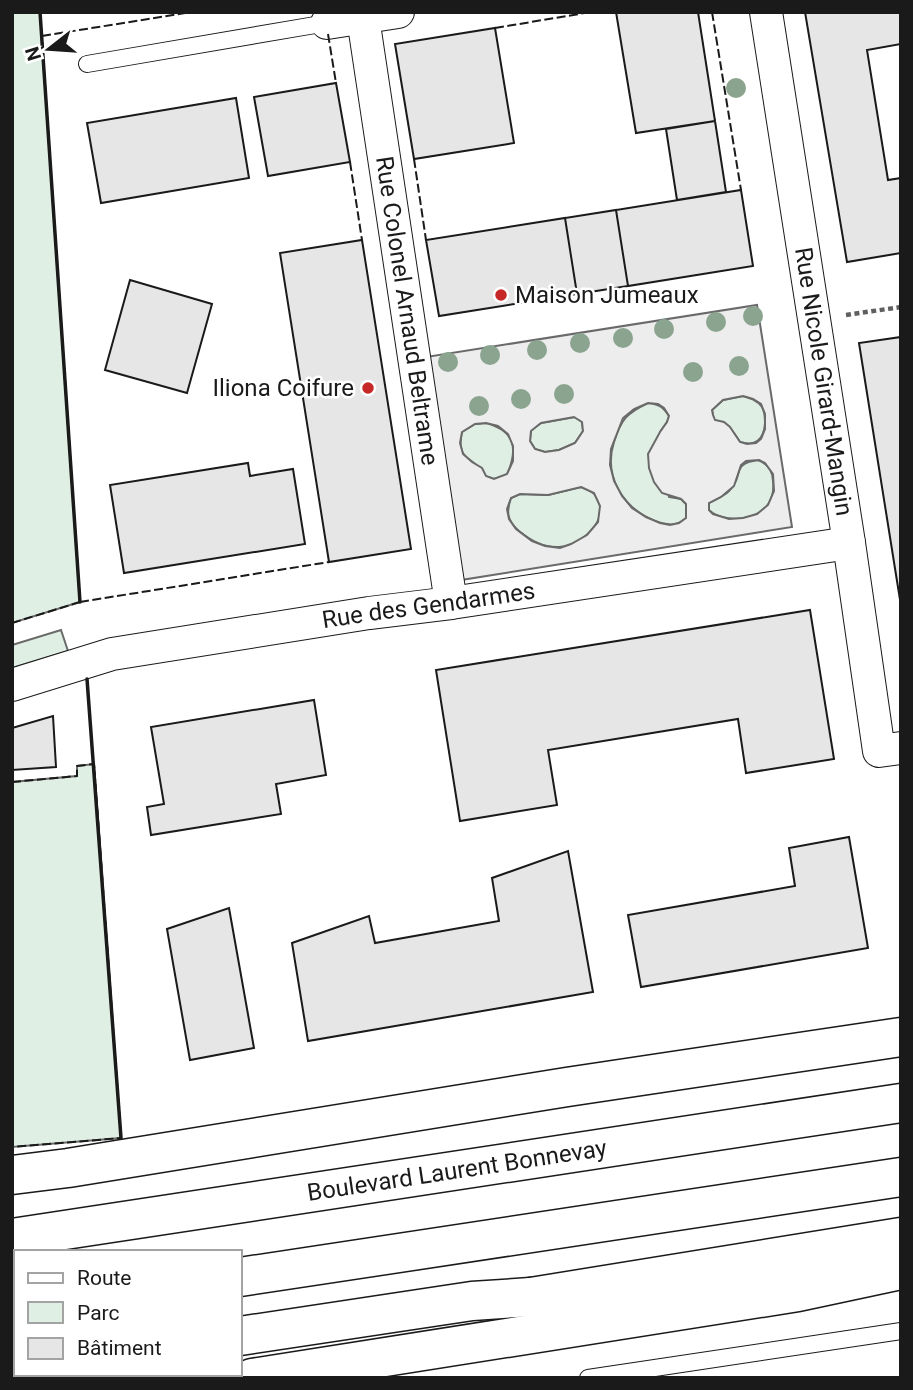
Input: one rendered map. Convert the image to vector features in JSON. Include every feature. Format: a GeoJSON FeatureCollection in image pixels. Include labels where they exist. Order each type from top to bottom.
{"type":"FeatureCollection","features":[{"type":"Feature","properties":{"kind":"main road"},"geometry":{"type":"LineString","coordinates":[[12,1175],[901,1037]]}},
{"type":"Feature","properties":{"kind":"main road","name":"Boulevard Laurent Bonnevay"},"geometry":{"type":"LineString","coordinates":[[12,1238],[901,1103]]}},
{"type":"Feature","properties":{"kind":"main road"},"geometry":{"type":"LineString","coordinates":[[242,1277],[901,1177]]}},
{"type":"Feature","properties":{"kind":"main road"},"geometry":{"type":"LineString","coordinates":[[242,1336],[472,1301],[531,1297],[901,1237]]}},
{"type":"Feature","properties":{"kind":"main road"},"geometry":{"type":"LineString","coordinates":[[252,1378],[798,1292],[901,1270]]}},
{"type":"Feature","properties":{"kind":"street"},"geometry":{"type":"LineString","coordinates":[[327,23],[398,12]]}},
{"type":"Feature","properties":{"kind":"street","name":"Rue Nicole Girard-Mangin"},"geometry":{"type":"LineString","coordinates":[[766,12],[849,543],[890,750]]}},
{"type":"Feature","properties":{"kind":"street","name":"Rue Colonel Arnaud Beltrame"},"geometry":{"type":"LineString","coordinates":[[363,18],[451,603]]}},
{"type":"Feature","properties":{"kind":"street","name":"Rue des Gendarmes"},"geometry":{"type":"LineString","coordinates":[[12,685],[112,654],[369,613],[849,543]]}},
{"type":"Feature","properties":{"kind":"lane"},"geometry":{"type":"LineString","coordinates":[[88,64],[327,23]]}},
{"type":"Feature","properties":{"kind":"lane"},"geometry":{"type":"LineString","coordinates":[[588,1378],[901,1331]]}},
{"type":"Feature","properties":{"kind":"path"},"geometry":{"type":"LineString","coordinates":[[814,320],[901,307]]}},
{"type":"Feature","properties":{"kind":"green space"},"geometry":{"type":"Polygon","coordinates":[[[12,12],[40,12],[80,602],[12,623],[12,12]]]}},
{"type":"Feature","properties":{"kind":"green space"},"geometry":{"type":"Polygon","coordinates":[[[743,396],[758,403],[765,415],[761,437],[751,443],[740,442],[729,428],[714,420],[712,410],[723,400],[743,396]]]}},
{"type":"Feature","properties":{"kind":"green space"},"geometry":{"type":"Polygon","coordinates":[[[648,403],[665,410],[669,416],[660,432],[669,497],[681,499],[686,504],[686,518],[675,524],[655,521],[634,508],[618,489],[611,467],[611,455],[619,428],[630,414],[648,403]]]}},
{"type":"Feature","properties":{"kind":"green space"},"geometry":{"type":"Polygon","coordinates":[[[575,417],[582,422],[583,431],[575,443],[559,450],[545,452],[535,449],[530,441],[531,430],[541,423],[575,417]]]}},
{"type":"Feature","properties":{"kind":"green space"},"geometry":{"type":"Polygon","coordinates":[[[475,424],[496,426],[509,436],[513,449],[507,475],[494,479],[485,476],[461,449],[462,432],[475,424]]]}},
{"type":"Feature","properties":{"kind":"green space"},"geometry":{"type":"Polygon","coordinates":[[[758,460],[769,468],[773,477],[772,495],[764,509],[749,517],[732,519],[709,510],[709,503],[734,485],[741,467],[758,460]]]}},
{"type":"Feature","properties":{"kind":"green space"},"geometry":{"type":"Polygon","coordinates":[[[581,487],[595,495],[600,504],[600,513],[592,529],[577,542],[559,547],[543,545],[524,535],[510,520],[508,508],[511,498],[520,494],[548,495],[581,487]]]}},
{"type":"Feature","properties":{"kind":"green space"},"geometry":{"type":"Polygon","coordinates":[[[61,630],[68,651],[12,668],[12,645],[61,630]]]}},
{"type":"Feature","properties":{"kind":"green space"},"geometry":{"type":"Polygon","coordinates":[[[94,764],[121,1138],[12,1147],[12,782],[77,776],[77,766],[94,764]]]}},
{"type":"Feature","properties":{"kind":"shaded area"},"geometry":{"type":"Polygon","coordinates":[[[757,305],[792,527],[461,580],[426,357],[757,305]],[[743,396],[723,400],[712,410],[715,420],[730,427],[740,442],[756,443],[761,439],[765,429],[765,414],[761,404],[743,396]],[[648,403],[623,418],[611,449],[610,465],[614,481],[632,508],[660,523],[679,523],[686,518],[686,504],[681,499],[662,493],[649,468],[648,454],[669,416],[658,404],[648,403]],[[574,417],[541,423],[531,431],[530,441],[535,449],[545,452],[559,450],[575,443],[583,431],[582,422],[574,417]],[[486,423],[475,424],[462,432],[460,443],[463,454],[482,468],[486,476],[494,479],[507,474],[513,461],[513,446],[508,434],[498,426],[486,423]],[[759,460],[746,461],[741,465],[734,486],[709,503],[709,510],[713,514],[729,519],[743,518],[757,514],[768,505],[774,491],[773,474],[765,463],[759,460]],[[581,487],[548,495],[520,494],[511,498],[507,509],[509,519],[516,529],[532,541],[545,546],[560,548],[571,544],[587,535],[598,522],[600,506],[594,493],[581,487]]]}},
{"type":"Feature","properties":{"kind":"building"},"geometry":{"type":"Polygon","coordinates":[[[616,12],[698,12],[715,121],[636,133],[616,12]]]}},
{"type":"Feature","properties":{"kind":"building"},"geometry":{"type":"Polygon","coordinates":[[[805,12],[901,12],[901,44],[867,50],[888,180],[901,178],[901,253],[847,262],[805,12]]]}},
{"type":"Feature","properties":{"kind":"building"},"geometry":{"type":"Polygon","coordinates":[[[495,28],[514,143],[414,159],[395,44],[495,28]]]}},
{"type":"Feature","properties":{"kind":"building"},"geometry":{"type":"Polygon","coordinates":[[[336,83],[350,162],[268,176],[254,97],[336,83]]]}},
{"type":"Feature","properties":{"kind":"building"},"geometry":{"type":"Polygon","coordinates":[[[236,98],[249,178],[101,203],[87,123],[236,98]]]}},
{"type":"Feature","properties":{"kind":"building"},"geometry":{"type":"Polygon","coordinates":[[[715,121],[726,192],[677,200],[666,129],[715,121]]]}},
{"type":"Feature","properties":{"kind":"building"},"geometry":{"type":"Polygon","coordinates":[[[741,190],[753,266],[628,286],[616,210],[741,190]]]}},
{"type":"Feature","properties":{"kind":"building"},"geometry":{"type":"Polygon","coordinates":[[[616,210],[628,286],[577,294],[565,218],[616,210]]]}},
{"type":"Feature","properties":{"kind":"building"},"geometry":{"type":"Polygon","coordinates":[[[565,218],[577,294],[439,316],[426,240],[565,218]]]}},
{"type":"Feature","properties":{"kind":"building"},"geometry":{"type":"Polygon","coordinates":[[[362,240],[411,549],[329,562],[280,253],[362,240]]]}},
{"type":"Feature","properties":{"kind":"building"},"geometry":{"type":"Polygon","coordinates":[[[130,280],[212,304],[187,393],[105,370],[130,280]]]}},
{"type":"Feature","properties":{"kind":"building"},"geometry":{"type":"Polygon","coordinates":[[[901,337],[901,606],[859,343],[901,337]]]}},
{"type":"Feature","properties":{"kind":"building"},"geometry":{"type":"Polygon","coordinates":[[[248,463],[250,476],[293,469],[305,544],[124,573],[110,485],[248,463]]]}},
{"type":"Feature","properties":{"kind":"building"},"geometry":{"type":"Polygon","coordinates":[[[810,610],[834,759],[746,773],[738,719],[548,750],[557,805],[460,821],[436,670],[810,610]]]}},
{"type":"Feature","properties":{"kind":"building"},"geometry":{"type":"Polygon","coordinates":[[[314,700],[326,775],[276,784],[281,814],[151,835],[147,807],[164,804],[151,727],[314,700]]]}},
{"type":"Feature","properties":{"kind":"building"},"geometry":{"type":"Polygon","coordinates":[[[53,716],[56,767],[12,770],[12,728],[53,716]]]}},
{"type":"Feature","properties":{"kind":"building"},"geometry":{"type":"Polygon","coordinates":[[[849,837],[868,948],[641,987],[628,915],[795,886],[789,848],[849,837]]]}},
{"type":"Feature","properties":{"kind":"building"},"geometry":{"type":"Polygon","coordinates":[[[568,851],[593,992],[308,1041],[292,943],[369,916],[375,943],[499,921],[492,878],[568,851]]]}},
{"type":"Feature","properties":{"kind":"building"},"geometry":{"type":"Polygon","coordinates":[[[229,908],[254,1048],[190,1060],[167,929],[229,908]]]}},
{"type":"Feature","properties":{"kind":"fence"},"geometry":{"type":"LineString","coordinates":[[12,623],[80,602],[40,12]]}},
{"type":"Feature","properties":{"kind":"fence"},"geometry":{"type":"LineString","coordinates":[[42,36],[192,12]]}},
{"type":"Feature","properties":{"kind":"fence"},"geometry":{"type":"LineString","coordinates":[[495,28],[591,12]]}},
{"type":"Feature","properties":{"kind":"fence"},"geometry":{"type":"LineString","coordinates":[[712,12],[741,190]]}},
{"type":"Feature","properties":{"kind":"fence"},"geometry":{"type":"LineString","coordinates":[[328,34],[336,83]]}},
{"type":"Feature","properties":{"kind":"fence"},"geometry":{"type":"LineString","coordinates":[[414,159],[426,240]]}},
{"type":"Feature","properties":{"kind":"fence"},"geometry":{"type":"LineString","coordinates":[[350,162],[362,240]]}},
{"type":"Feature","properties":{"kind":"fence"},"geometry":{"type":"LineString","coordinates":[[80,602],[329,562]]}},
{"type":"Feature","properties":{"kind":"fence"},"geometry":{"type":"LineString","coordinates":[[12,782],[77,776],[77,766],[94,764],[121,1138],[12,1147]]}},
{"type":"Feature","properties":{"kind":"wall"},"geometry":{"type":"LineString","coordinates":[[40,12],[80,602]]}},
{"type":"Feature","properties":{"kind":"wall"},"geometry":{"type":"LineString","coordinates":[[87,679],[121,1138]]}},
{"type":"Feature","properties":{"kind":"place","name":"Maison Jumeaux"},"geometry":{"type":"Point","coordinates":[501,295]}},
{"type":"Feature","properties":{"kind":"place","name":"Iliona Coifure"},"geometry":{"type":"Point","coordinates":[368,388]}}]}
